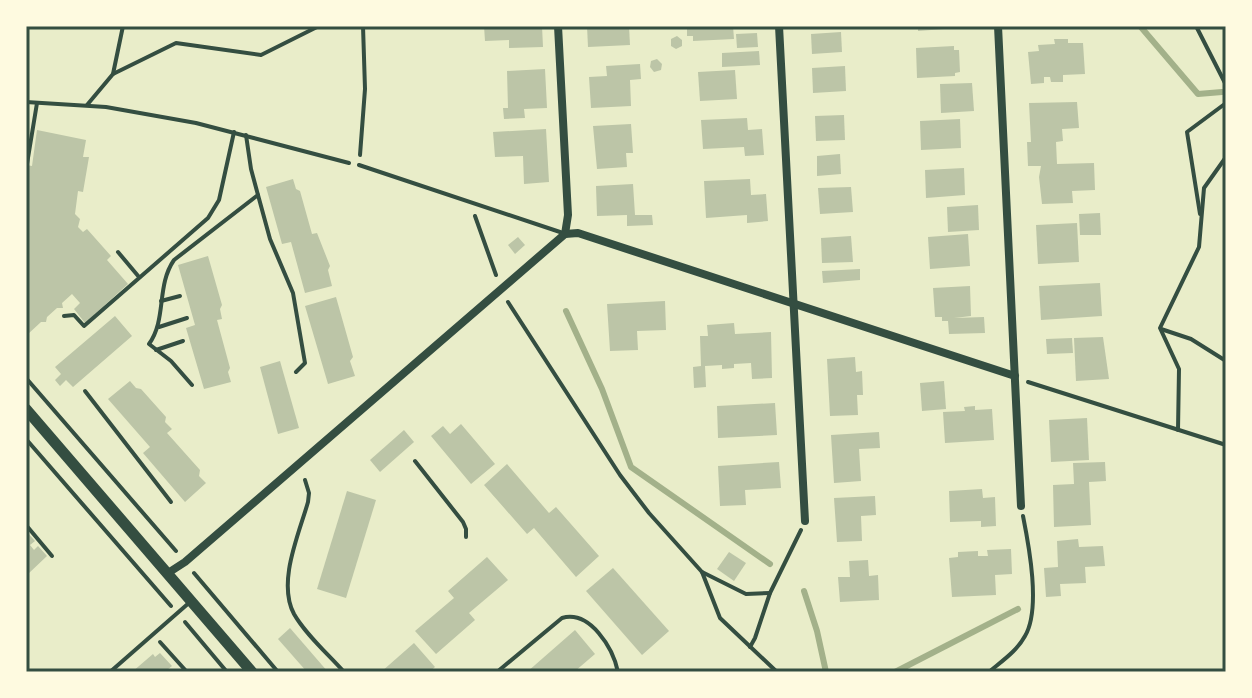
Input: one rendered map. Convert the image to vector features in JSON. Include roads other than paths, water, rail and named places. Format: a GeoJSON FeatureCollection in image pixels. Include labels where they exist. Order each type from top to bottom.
{"type":"FeatureCollection","features":[{"type":"Feature","properties":{"kind":"street"},"geometry":{"type":"LineString","coordinates":[[558,26],[568,215],[565,234]]}},
{"type":"Feature","properties":{"kind":"street"},"geometry":{"type":"LineString","coordinates":[[779,26],[805,521]]}},
{"type":"Feature","properties":{"kind":"street"},"geometry":{"type":"LineString","coordinates":[[998,26],[1021,506]]}},
{"type":"Feature","properties":{"kind":"street"},"geometry":{"type":"LineString","coordinates":[[168,573],[185,562],[565,234],[578,233],[1015,376]]}},
{"type":"Feature","properties":{"kind":"street"},"geometry":{"type":"LineString","coordinates":[[26,409],[252,672]]}},
{"type":"Feature","properties":{"kind":"lane"},"geometry":{"type":"LineString","coordinates":[[359,165],[565,234]]}},
{"type":"Feature","properties":{"kind":"lane"},"geometry":{"type":"LineString","coordinates":[[110,672],[192,601]]}},
{"type":"Feature","properties":{"kind":"waterway"},"geometry":{"type":"LineString","coordinates":[[1140,26],[1198,94],[1222,92]]}},
{"type":"Feature","properties":{"kind":"waterway"},"geometry":{"type":"LineString","coordinates":[[566,311],[602,389],[631,467],[770,564]]}},
{"type":"Feature","properties":{"kind":"waterway"},"geometry":{"type":"LineString","coordinates":[[804,591],[826,672]]}},
{"type":"Feature","properties":{"kind":"waterway"},"geometry":{"type":"LineString","coordinates":[[895,672],[1018,609]]}}]}
